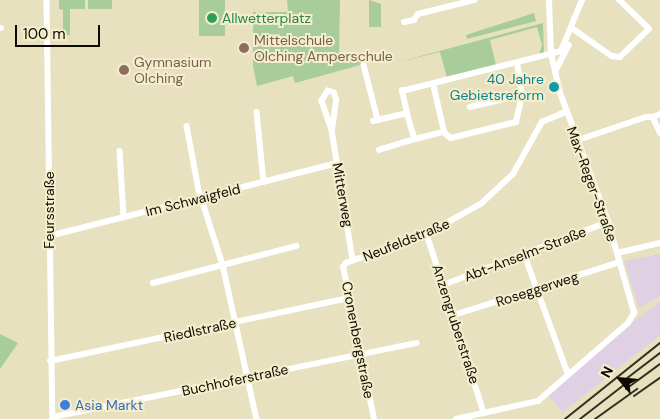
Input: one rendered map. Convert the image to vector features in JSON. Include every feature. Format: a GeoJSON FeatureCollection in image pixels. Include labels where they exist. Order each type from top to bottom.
{"type":"FeatureCollection","features":[{"type":"Feature","properties":{"kind":"street","name":"Feursstraße"},"geometry":{"type":"LineString","coordinates":[[47,0],[50,361],[53,418]]}},
{"type":"Feature","properties":{"kind":"street"},"geometry":{"type":"LineString","coordinates":[[404,22],[414,20],[418,14],[459,2],[474,0]]}},
{"type":"Feature","properties":{"kind":"street","name":"Max-Reger-Straße"},"geometry":{"type":"LineString","coordinates":[[549,0],[551,55],[554,72],[566,112],[608,222],[634,313],[628,323],[568,373]]}},
{"type":"Feature","properties":{"kind":"street"},"geometry":{"type":"LineString","coordinates":[[415,139],[402,91],[551,55],[565,47],[582,0]]}},
{"type":"Feature","properties":{"kind":"street"},"geometry":{"type":"LineString","coordinates":[[572,28],[612,56],[620,57],[649,29],[619,0]]}},
{"type":"Feature","properties":{"kind":"street"},"geometry":{"type":"LineString","coordinates":[[554,72],[567,51],[569,38]]}},
{"type":"Feature","properties":{"kind":"street"},"geometry":{"type":"LineString","coordinates":[[433,84],[444,132],[451,138],[516,122],[522,95],[517,63]]}},
{"type":"Feature","properties":{"kind":"street"},"geometry":{"type":"LineString","coordinates":[[364,65],[376,120],[407,113]]}},
{"type":"Feature","properties":{"kind":"street","name":"Mitterweg"},"geometry":{"type":"LineString","coordinates":[[332,130],[336,100],[334,93],[328,91],[322,101],[332,130],[353,260]]}},
{"type":"Feature","properties":{"kind":"street"},"geometry":{"type":"LineString","coordinates":[[470,107],[522,95]]}},
{"type":"Feature","properties":{"kind":"street"},"geometry":{"type":"LineString","coordinates":[[257,112],[264,182]]}},
{"type":"Feature","properties":{"kind":"street","name":"Neufeldstraße"},"geometry":{"type":"LineString","coordinates":[[346,262],[427,234],[498,191],[522,161],[542,122],[566,112]]}},
{"type":"Feature","properties":{"kind":"street"},"geometry":{"type":"LineString","coordinates":[[578,140],[660,114]]}},
{"type":"Feature","properties":{"kind":"street"},"geometry":{"type":"LineString","coordinates":[[653,117],[660,132]]}},
{"type":"Feature","properties":{"kind":"street"},"geometry":{"type":"LineString","coordinates":[[187,126],[201,198],[223,265],[257,419]]}},
{"type":"Feature","properties":{"kind":"street"},"geometry":{"type":"LineString","coordinates":[[379,150],[444,132]]}},
{"type":"Feature","properties":{"kind":"street"},"geometry":{"type":"LineString","coordinates":[[120,151],[124,218]]}},
{"type":"Feature","properties":{"kind":"street","name":"Im Schwaigfeld"},"geometry":{"type":"LineString","coordinates":[[49,236],[337,163]]}},
{"type":"Feature","properties":{"kind":"street","name":"Abt-Anselm-Straße"},"geometry":{"type":"LineString","coordinates":[[443,285],[608,222]]}},
{"type":"Feature","properties":{"kind":"street","name":"Anzengruberstraße"},"geometry":{"type":"LineString","coordinates":[[427,234],[484,413]]}},
{"type":"Feature","properties":{"kind":"street"},"geometry":{"type":"LineString","coordinates":[[617,253],[660,243]]}},
{"type":"Feature","properties":{"kind":"street"},"geometry":{"type":"LineString","coordinates":[[153,283],[296,246]]}},
{"type":"Feature","properties":{"kind":"street"},"geometry":{"type":"LineString","coordinates":[[456,419],[538,401],[568,373],[524,253]]}},
{"type":"Feature","properties":{"kind":"street","name":"Cronenbergstraße"},"geometry":{"type":"LineString","coordinates":[[346,262],[343,267],[374,419]]}},
{"type":"Feature","properties":{"kind":"street","name":"Roseggerweg"},"geometry":{"type":"LineString","coordinates":[[454,315],[620,262]]}},
{"type":"Feature","properties":{"kind":"street","name":"Riedlstraße"},"geometry":{"type":"LineString","coordinates":[[50,361],[349,298]]}},
{"type":"Feature","properties":{"kind":"street","name":"Buchhoferstraße"},"geometry":{"type":"LineString","coordinates":[[53,418],[418,343]]}},
{"type":"Feature","properties":{"kind":"shaded area"},"geometry":{"type":"Polygon","coordinates":[[[660,254],[660,296],[639,308],[624,261],[660,254]]]}},
{"type":"Feature","properties":{"kind":"shaded area"},"geometry":{"type":"Polygon","coordinates":[[[660,301],[660,335],[563,412],[549,396],[605,344],[660,301]]]}},
{"type":"Feature","properties":{"kind":"green space"},"geometry":{"type":"Polygon","coordinates":[[[59,0],[85,0],[85,9],[70,9],[70,35],[63,35],[63,10],[59,9],[59,0]]]}},
{"type":"Feature","properties":{"kind":"green space"},"geometry":{"type":"Polygon","coordinates":[[[88,0],[112,0],[112,9],[88,9],[88,0]]]}},
{"type":"Feature","properties":{"kind":"green space","name":"Allwetterplatz"},"geometry":{"type":"Polygon","coordinates":[[[199,0],[225,0],[225,36],[199,36],[199,0]]]}},
{"type":"Feature","properties":{"kind":"green space"},"geometry":{"type":"Polygon","coordinates":[[[287,0],[340,0],[339,57],[375,61],[295,83],[293,76],[257,86],[253,66],[253,12],[288,12],[287,0]]]}},
{"type":"Feature","properties":{"kind":"green space"},"geometry":{"type":"Polygon","coordinates":[[[369,0],[381,4],[381,27],[369,27],[369,0]]]}},
{"type":"Feature","properties":{"kind":"green space"},"geometry":{"type":"Polygon","coordinates":[[[534,13],[536,21],[467,39],[466,35],[534,13]]]}},
{"type":"Feature","properties":{"kind":"green space"},"geometry":{"type":"Polygon","coordinates":[[[543,23],[544,53],[539,54],[542,45],[537,27],[490,40],[496,65],[447,78],[440,52],[395,63],[543,23]]]}},
{"type":"Feature","properties":{"kind":"green space"},"geometry":{"type":"Polygon","coordinates":[[[0,334],[18,343],[0,369],[0,334]]]}},
{"type":"Feature","properties":{"kind":"railway"},"geometry":{"type":"LineString","coordinates":[[565,419],[660,343]]}},
{"type":"Feature","properties":{"kind":"railway"},"geometry":{"type":"LineString","coordinates":[[622,382],[660,353]]}},
{"type":"Feature","properties":{"kind":"railway"},"geometry":{"type":"LineString","coordinates":[[626,389],[660,364]]}},
{"type":"Feature","properties":{"kind":"railway"},"geometry":{"type":"LineString","coordinates":[[634,396],[660,378]]}},
{"type":"Feature","properties":{"kind":"railway"},"geometry":{"type":"LineString","coordinates":[[580,419],[629,381]]}},
{"type":"Feature","properties":{"kind":"railway"},"geometry":{"type":"LineString","coordinates":[[595,419],[637,389]]}},
{"type":"Feature","properties":{"kind":"place","name":"Allwetterplatz"},"geometry":{"type":"Point","coordinates":[212,18]}},
{"type":"Feature","properties":{"kind":"place","name":"Mittelschule Olching Amperschule"},"geometry":{"type":"Point","coordinates":[244,48]}},
{"type":"Feature","properties":{"kind":"place","name":"Gymnasium Olching"},"geometry":{"type":"Point","coordinates":[124,70]}},
{"type":"Feature","properties":{"kind":"place","name":"40 Jahre Gebietsreform"},"geometry":{"type":"Point","coordinates":[554,87]}},
{"type":"Feature","properties":{"kind":"place","name":"Asia Markt"},"geometry":{"type":"Point","coordinates":[65,405]}}]}
